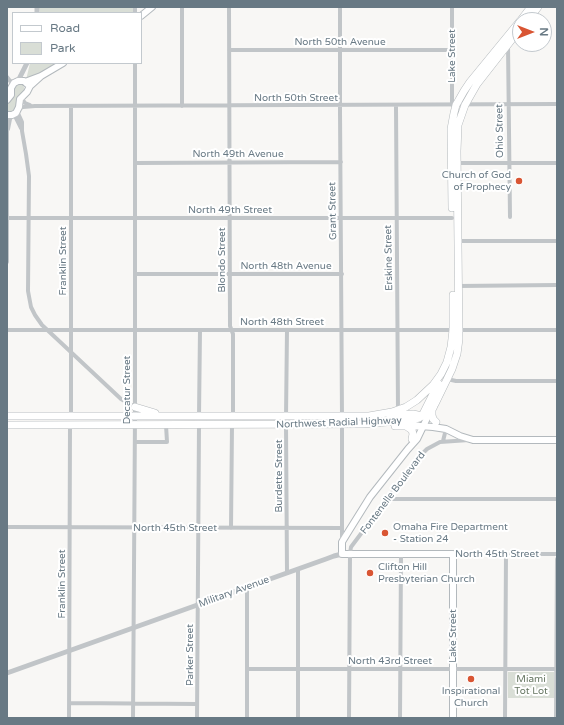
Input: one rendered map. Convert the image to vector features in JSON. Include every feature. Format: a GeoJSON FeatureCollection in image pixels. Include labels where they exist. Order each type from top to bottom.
{"type":"FeatureCollection","features":[{"type":"Feature","properties":{"kind":"main road"},"geometry":{"type":"LineString","coordinates":[[142,15],[152,7]]}},
{"type":"Feature","properties":{"kind":"main road","name":"Northwest Radial Highway"},"geometry":{"type":"LineString","coordinates":[[7,425],[342,425],[411,420],[424,417],[433,406],[452,369],[459,339],[456,330],[452,218],[451,129],[454,105],[470,82],[512,30]]}},
{"type":"Feature","properties":{"kind":"main road","name":"Northwest Radial Highway"},"geometry":{"type":"LineString","coordinates":[[7,416],[369,416],[398,410],[417,400],[433,385],[441,374],[450,354],[456,330],[458,286],[457,163],[460,118],[465,105],[483,75],[512,40]]}},
{"type":"Feature","properties":{"kind":"main road"},"geometry":{"type":"LineString","coordinates":[[14,113],[20,99],[27,92],[30,86],[41,76],[61,64]]}},
{"type":"Feature","properties":{"kind":"main road"},"geometry":{"type":"LineString","coordinates":[[7,100],[11,95],[12,85],[41,76]]}},
{"type":"Feature","properties":{"kind":"main road"},"geometry":{"type":"LineString","coordinates":[[21,82],[28,85],[28,90]]}},
{"type":"Feature","properties":{"kind":"main road"},"geometry":{"type":"LineString","coordinates":[[408,449],[420,426],[432,396],[447,370],[450,354]]}},
{"type":"Feature","properties":{"kind":"main road"},"geometry":{"type":"LineString","coordinates":[[433,406],[432,415],[436,422]]}},
{"type":"Feature","properties":{"kind":"main road"},"geometry":{"type":"LineString","coordinates":[[135,407],[171,416]]}},
{"type":"Feature","properties":{"kind":"main road"},"geometry":{"type":"LineString","coordinates":[[369,416],[413,414],[436,422],[446,429]]}},
{"type":"Feature","properties":{"kind":"main road"},"geometry":{"type":"LineString","coordinates":[[363,424],[420,426],[446,429]]}},
{"type":"Feature","properties":{"kind":"main road"},"geometry":{"type":"LineString","coordinates":[[406,426],[412,430],[412,439]]}},
{"type":"Feature","properties":{"kind":"main road"},"geometry":{"type":"LineString","coordinates":[[342,554],[342,542],[370,498],[417,439],[420,426]]}},
{"type":"Feature","properties":{"kind":"main road","name":"Fontenelle Boulevard"},"geometry":{"type":"LineString","coordinates":[[446,429],[460,436],[473,440],[557,440]]}},
{"type":"Feature","properties":{"kind":"main road","name":"North 45th Street"},"geometry":{"type":"LineString","coordinates":[[342,554],[453,554]]}},
{"type":"Feature","properties":{"kind":"main road","name":"Lake Street"},"geometry":{"type":"LineString","coordinates":[[453,554],[453,718]]}},
{"type":"Feature","properties":{"kind":"street"},"geometry":{"type":"LineString","coordinates":[[182,7],[182,106]]}},
{"type":"Feature","properties":{"kind":"street","name":"Blondo Street"},"geometry":{"type":"LineString","coordinates":[[229,7],[230,326],[233,334],[232,416]]}},
{"type":"Feature","properties":{"kind":"street","name":"Grant Street"},"geometry":{"type":"LineString","coordinates":[[340,7],[342,416]]}},
{"type":"Feature","properties":{"kind":"street","name":"Lake Street"},"geometry":{"type":"LineString","coordinates":[[452,7],[454,105]]}},
{"type":"Feature","properties":{"kind":"street","name":"Ohio Street"},"geometry":{"type":"LineString","coordinates":[[508,45],[510,217]]}},
{"type":"Feature","properties":{"kind":"street","name":"North 50th Avenue"},"geometry":{"type":"LineString","coordinates":[[229,50],[452,50]]}},
{"type":"Feature","properties":{"kind":"street"},"geometry":{"type":"LineString","coordinates":[[7,77],[10,81],[21,82],[27,64]]}},
{"type":"Feature","properties":{"kind":"street","name":"Decatur Street"},"geometry":{"type":"LineString","coordinates":[[133,718],[136,64]]}},
{"type":"Feature","properties":{"kind":"street"},"geometry":{"type":"LineString","coordinates":[[7,83],[11,88]]}},
{"type":"Feature","properties":{"kind":"street"},"geometry":{"type":"LineString","coordinates":[[23,97],[25,103],[35,106]]}},
{"type":"Feature","properties":{"kind":"street","name":"North 50th Street"},"geometry":{"type":"LineString","coordinates":[[14,113],[23,107],[35,106],[396,106],[557,104]]}},
{"type":"Feature","properties":{"kind":"street","name":"Franklin Street"},"geometry":{"type":"LineString","coordinates":[[71,416],[72,106]]}},
{"type":"Feature","properties":{"kind":"street","name":"Erskine Street"},"geometry":{"type":"LineString","coordinates":[[396,106],[398,410]]}},
{"type":"Feature","properties":{"kind":"street"},"geometry":{"type":"LineString","coordinates":[[7,131],[10,118],[14,113],[22,131],[28,168],[28,291],[31,307],[35,315],[48,330],[121,399],[135,407]]}},
{"type":"Feature","properties":{"kind":"street"},"geometry":{"type":"LineString","coordinates":[[7,127],[7,262]]}},
{"type":"Feature","properties":{"kind":"street","name":"North 49th Avenue"},"geometry":{"type":"LineString","coordinates":[[136,162],[341,162]]}},
{"type":"Feature","properties":{"kind":"street"},"geometry":{"type":"LineString","coordinates":[[457,163],[557,163]]}},
{"type":"Feature","properties":{"kind":"street","name":"North 49th Street"},"geometry":{"type":"LineString","coordinates":[[7,218],[452,218]]}},
{"type":"Feature","properties":{"kind":"street"},"geometry":{"type":"LineString","coordinates":[[457,241],[557,241]]}},
{"type":"Feature","properties":{"kind":"street","name":"North 48th Avenue"},"geometry":{"type":"LineString","coordinates":[[135,274],[342,274]]}},
{"type":"Feature","properties":{"kind":"street"},"geometry":{"type":"LineString","coordinates":[[458,286],[557,285]]}},
{"type":"Feature","properties":{"kind":"street","name":"North 48th Street"},"geometry":{"type":"LineString","coordinates":[[7,330],[557,330]]}},
{"type":"Feature","properties":{"kind":"street"},"geometry":{"type":"LineString","coordinates":[[199,416],[200,330]]}},
{"type":"Feature","properties":{"kind":"street","name":"Burdette Street"},"geometry":{"type":"LineString","coordinates":[[287,330],[287,573]]}},
{"type":"Feature","properties":{"kind":"street"},"geometry":{"type":"LineString","coordinates":[[447,379],[456,381],[557,381]]}},
{"type":"Feature","properties":{"kind":"street"},"geometry":{"type":"LineString","coordinates":[[135,442],[166,442],[166,425]]}},
{"type":"Feature","properties":{"kind":"street","name":"Parker Street"},"geometry":{"type":"LineString","coordinates":[[197,718],[199,425]]}},
{"type":"Feature","properties":{"kind":"street"},"geometry":{"type":"LineString","coordinates":[[232,425],[232,528]]}},
{"type":"Feature","properties":{"kind":"street"},"geometry":{"type":"LineString","coordinates":[[342,425],[342,542]]}},
{"type":"Feature","properties":{"kind":"street","name":"Franklin Street"},"geometry":{"type":"LineString","coordinates":[[69,718],[70,426]]}},
{"type":"Feature","properties":{"kind":"street"},"geometry":{"type":"LineString","coordinates":[[443,441],[446,429]]}},
{"type":"Feature","properties":{"kind":"street","name":"Fontenelle Boulevard"},"geometry":{"type":"LineString","coordinates":[[350,553],[351,548],[423,453],[433,445],[443,441],[473,440]]}},
{"type":"Feature","properties":{"kind":"street"},"geometry":{"type":"LineString","coordinates":[[387,499],[557,499]]}},
{"type":"Feature","properties":{"kind":"street","name":"North 45th Street"},"geometry":{"type":"LineString","coordinates":[[7,527],[342,528]]}},
{"type":"Feature","properties":{"kind":"street"},"geometry":{"type":"LineString","coordinates":[[349,718],[350,553]]}},
{"type":"Feature","properties":{"kind":"street","name":"Military Avenue"},"geometry":{"type":"LineString","coordinates":[[7,673],[342,554]]}},
{"type":"Feature","properties":{"kind":"street"},"geometry":{"type":"LineString","coordinates":[[400,718],[401,554]]}},
{"type":"Feature","properties":{"kind":"street","name":"North 45th Street"},"geometry":{"type":"LineString","coordinates":[[453,554],[557,554]]}},
{"type":"Feature","properties":{"kind":"street"},"geometry":{"type":"LineString","coordinates":[[505,718],[506,554]]}},
{"type":"Feature","properties":{"kind":"street"},"geometry":{"type":"LineString","coordinates":[[556,718],[557,559]]}},
{"type":"Feature","properties":{"kind":"street"},"geometry":{"type":"LineString","coordinates":[[298,570],[298,718]]}},
{"type":"Feature","properties":{"kind":"street"},"geometry":{"type":"LineString","coordinates":[[247,588],[247,718]]}},
{"type":"Feature","properties":{"kind":"street","name":"North 43rd Street"},"geometry":{"type":"LineString","coordinates":[[247,670],[557,669]]}},
{"type":"Feature","properties":{"kind":"street"},"geometry":{"type":"LineString","coordinates":[[69,704],[197,704]]}},
{"type":"Feature","properties":{"kind":"green space"},"geometry":{"type":"Polygon","coordinates":[[[39,7],[134,7],[133,12],[40,12],[39,7]]]}},
{"type":"Feature","properties":{"kind":"green space"},"geometry":{"type":"Polygon","coordinates":[[[30,64],[57,64],[32,79],[26,80],[30,64]]]}},
{"type":"Feature","properties":{"kind":"green space"},"geometry":{"type":"Polygon","coordinates":[[[17,84],[23,85],[24,92],[17,98],[15,110],[11,113],[7,112],[7,103],[13,98],[15,94],[15,86],[17,84]]]}},
{"type":"Feature","properties":{"kind":"green space","name":"Miami Tot Lot"},"geometry":{"type":"Polygon","coordinates":[[[508,672],[554,672],[554,698],[508,698],[508,672]]]}},
{"type":"Feature","properties":{"kind":"place","name":"Church of God of Prophecy"},"geometry":{"type":"Point","coordinates":[519,181]}},
{"type":"Feature","properties":{"kind":"place","name":"Omaha Fire Department - Station 24"},"geometry":{"type":"Point","coordinates":[385,533]}},
{"type":"Feature","properties":{"kind":"place","name":"Clifton Hill Presbyterian Church"},"geometry":{"type":"Point","coordinates":[370,573]}},
{"type":"Feature","properties":{"kind":"place","name":"Inspirational Church"},"geometry":{"type":"Point","coordinates":[471,679]}}]}
